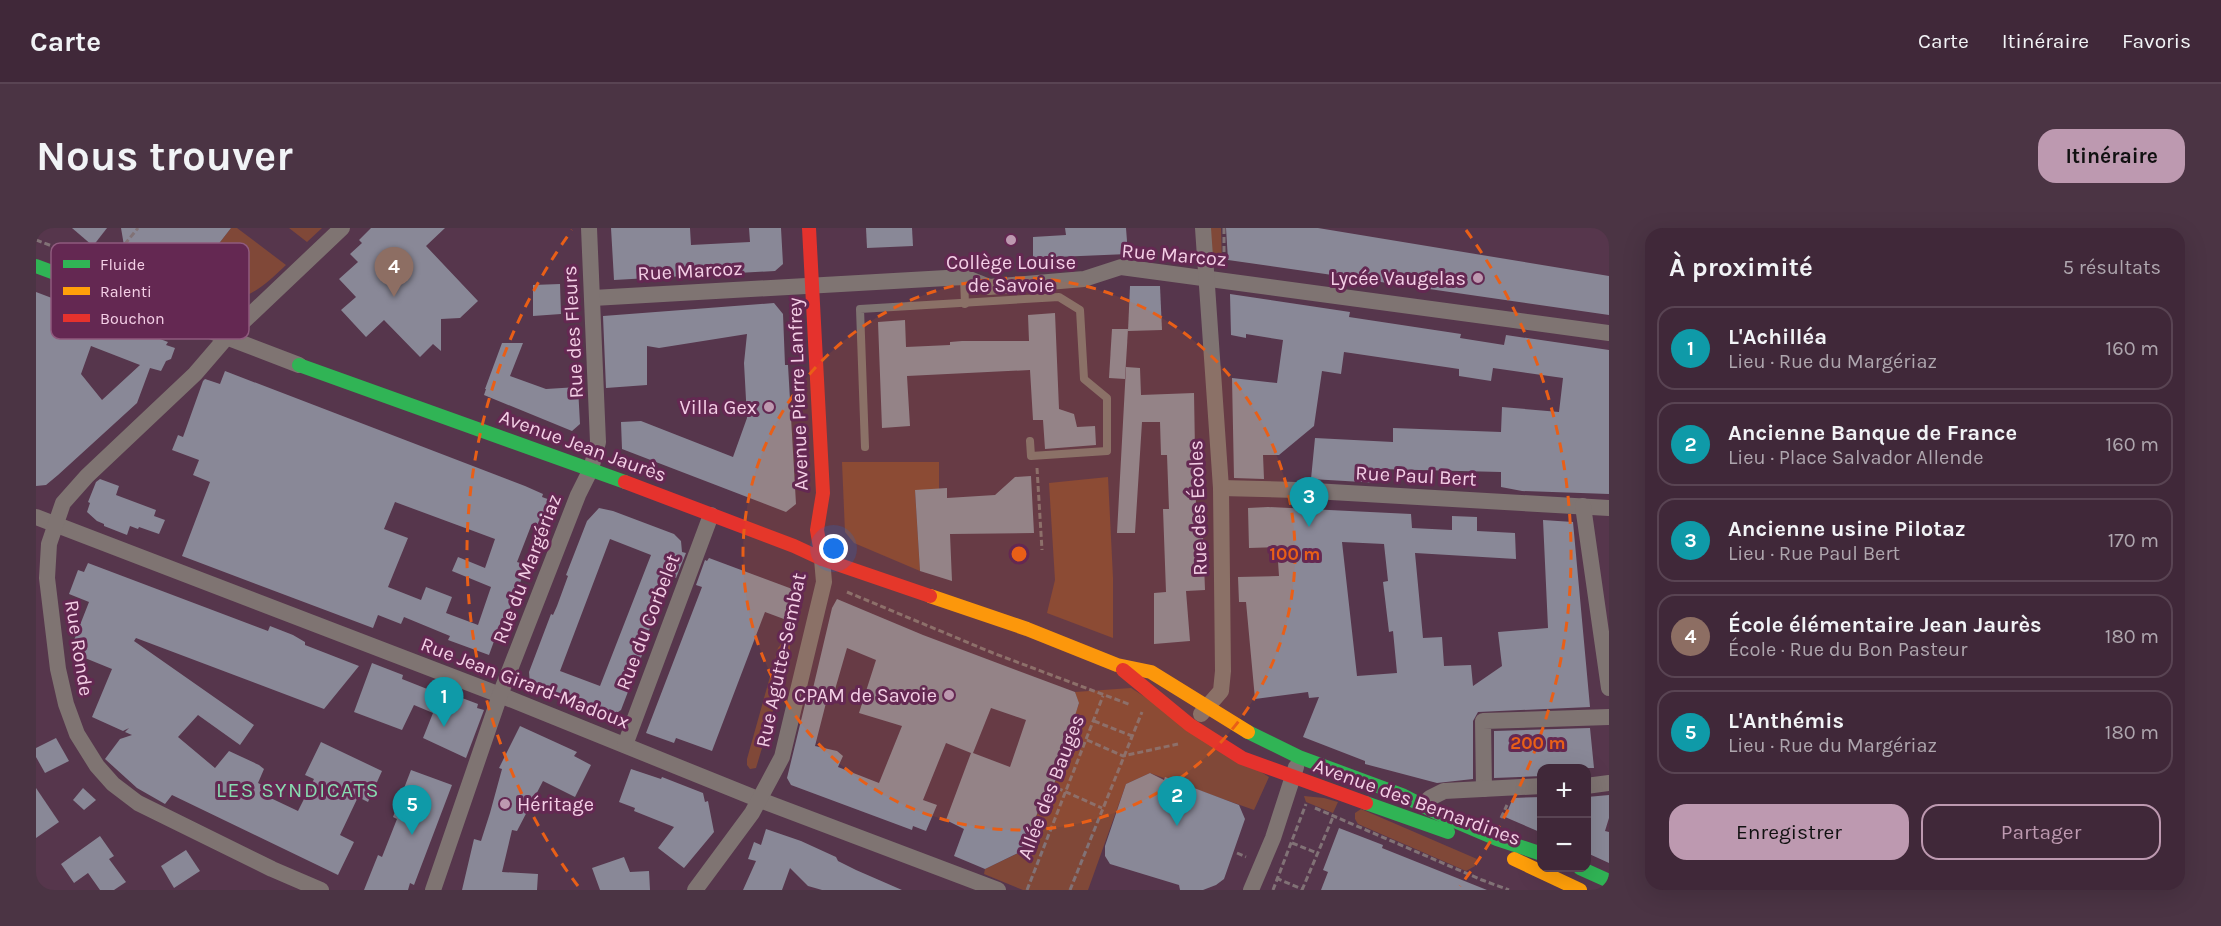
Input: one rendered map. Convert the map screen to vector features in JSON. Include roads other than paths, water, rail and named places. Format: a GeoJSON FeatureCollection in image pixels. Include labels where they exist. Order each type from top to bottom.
{"type":"FeatureCollection","features":[{"type":"Feature","properties":{"kind":"main road","name":"Avenue Pierre Lanfrey"},"geometry":{"type":"LineString","coordinates":[[809,228],[822,450],[823,493],[818,530],[822,559]]}},
{"type":"Feature","properties":{"kind":"main road","name":"Avenue Jean Jaurès"},"geometry":{"type":"LineString","coordinates":[[36,266],[51,272]]}},
{"type":"Feature","properties":{"kind":"main road","name":"Avenue Jean Jaurès"},"geometry":{"type":"LineString","coordinates":[[298,365],[591,469],[794,546],[822,559],[1027,629],[1116,665]]}},
{"type":"Feature","properties":{"kind":"main road","name":"Avenue des Bernardines"},"geometry":{"type":"LineString","coordinates":[[1116,665],[1151,672],[1259,739],[1299,757],[1423,805],[1497,839],[1537,852]]}},
{"type":"Feature","properties":{"kind":"main road","name":"Avenue des Bernardines"},"geometry":{"type":"LineString","coordinates":[[1116,665],[1190,725],[1242,758],[1493,850],[1555,883],[1578,889]]}},
{"type":"Feature","properties":{"kind":"main road"},"geometry":{"type":"LineString","coordinates":[[1590,872],[1609,881]]}},
{"type":"Feature","properties":{"kind":"street","name":"Rue Ronde"},"geometry":{"type":"LineString","coordinates":[[249,316],[342,228]]}},
{"type":"Feature","properties":{"kind":"street","name":"Rue des Fleurs"},"geometry":{"type":"LineString","coordinates":[[589,228],[598,442],[591,469]]}},
{"type":"Feature","properties":{"kind":"street","name":"Rue des Écoles"},"geometry":{"type":"LineString","coordinates":[[1190,725],[1221,691],[1223,671],[1221,488],[1203,228]]}},
{"type":"Feature","properties":{"kind":"street","name":"Rue Marcoz"},"geometry":{"type":"LineString","coordinates":[[593,298],[964,278],[989,287],[1084,279],[1121,267],[1609,333]]}},
{"type":"Feature","properties":{"kind":"street","name":"Rue Ronde"},"geometry":{"type":"LineString","coordinates":[[225,339],[195,374],[87,476],[63,503],[49,544],[47,578],[58,669],[66,704],[77,734],[113,784],[138,803],[272,869],[321,890]]}},
{"type":"Feature","properties":{"kind":"street","name":"Avenue Jean Jaurès"},"geometry":{"type":"LineString","coordinates":[[229,339],[298,365]]}},
{"type":"Feature","properties":{"kind":"street","name":"Rue du Margériaz"},"geometry":{"type":"LineString","coordinates":[[433,890],[500,695],[578,495],[591,469]]}},
{"type":"Feature","properties":{"kind":"street","name":"Rue Paul Bert"},"geometry":{"type":"LineString","coordinates":[[1221,488],[1296,490],[1609,508]]}},
{"type":"Feature","properties":{"kind":"street"},"geometry":{"type":"LineString","coordinates":[[1583,506],[1609,688]]}},
{"type":"Feature","properties":{"kind":"street","name":"Rue du Corbelet"},"geometry":{"type":"LineString","coordinates":[[625,744],[711,515]]}},
{"type":"Feature","properties":{"kind":"street","name":"Rue Jean Girard-Madoux"},"geometry":{"type":"LineString","coordinates":[[36,517],[500,695],[760,800],[998,890]]}},
{"type":"Feature","properties":{"kind":"street","name":"Rue Agutte-Sembat"},"geometry":{"type":"LineString","coordinates":[[695,890],[760,800],[782,758],[824,582],[822,559]]}},
{"type":"Feature","properties":{"kind":"street"},"geometry":{"type":"LineString","coordinates":[[1484,789],[1483,722],[1609,717]]}},
{"type":"Feature","properties":{"kind":"street"},"geometry":{"type":"LineString","coordinates":[[1251,890],[1273,838],[1299,757]]}},
{"type":"Feature","properties":{"kind":"street"},"geometry":{"type":"LineString","coordinates":[[1591,785],[1609,783]]}},
{"type":"Feature","properties":{"kind":"street"},"geometry":{"type":"LineString","coordinates":[[1423,805],[1430,798],[1444,791],[1537,786]]}},
{"type":"Feature","properties":{"kind":"lane"},"geometry":{"type":"LineString","coordinates":[[964,278],[965,304]]}},
{"type":"Feature","properties":{"kind":"lane"},"geometry":{"type":"LineString","coordinates":[[865,447],[860,309],[1059,297],[1080,310],[1084,379],[1107,398],[1107,451],[1032,456],[1030,441]]}},
{"type":"Feature","properties":{"kind":"place","name":"Collège Louise de Savoie"},"geometry":{"type":"Point","coordinates":[1011,240]}},
{"type":"Feature","properties":{"kind":"place","name":"Lycée Vaugelas"},"geometry":{"type":"Point","coordinates":[1478,278]}},
{"type":"Feature","properties":{"kind":"place","name":"École élémentaire Jean Jaurès"},"geometry":{"type":"Point","coordinates":[394,297]}},
{"type":"Feature","properties":{"kind":"place","name":"Villa Gex"},"geometry":{"type":"Point","coordinates":[769,407]}},
{"type":"Feature","properties":{"kind":"place","name":"Ancienne usine Pilotaz"},"geometry":{"type":"Point","coordinates":[1309,527]}},
{"type":"Feature","properties":{"kind":"place","name":"CPAM de Savoie"},"geometry":{"type":"Point","coordinates":[949,695]}},
{"type":"Feature","properties":{"kind":"place","name":"L'Achilléa"},"geometry":{"type":"Point","coordinates":[444,727]}},
{"type":"Feature","properties":{"kind":"place","name":"Héritage"},"geometry":{"type":"Point","coordinates":[505,804]}},
{"type":"Feature","properties":{"kind":"place","name":"Ancienne Banque de France"},"geometry":{"type":"Point","coordinates":[1177,826]}},
{"type":"Feature","properties":{"kind":"place","name":"L'Anthémis"},"geometry":{"type":"Point","coordinates":[412,835]}},
{"type":"Feature","properties":{"kind":"district","name":"LES SYNDICATS"},"geometry":{"type":"Point","coordinates":[298,790]}}]}
